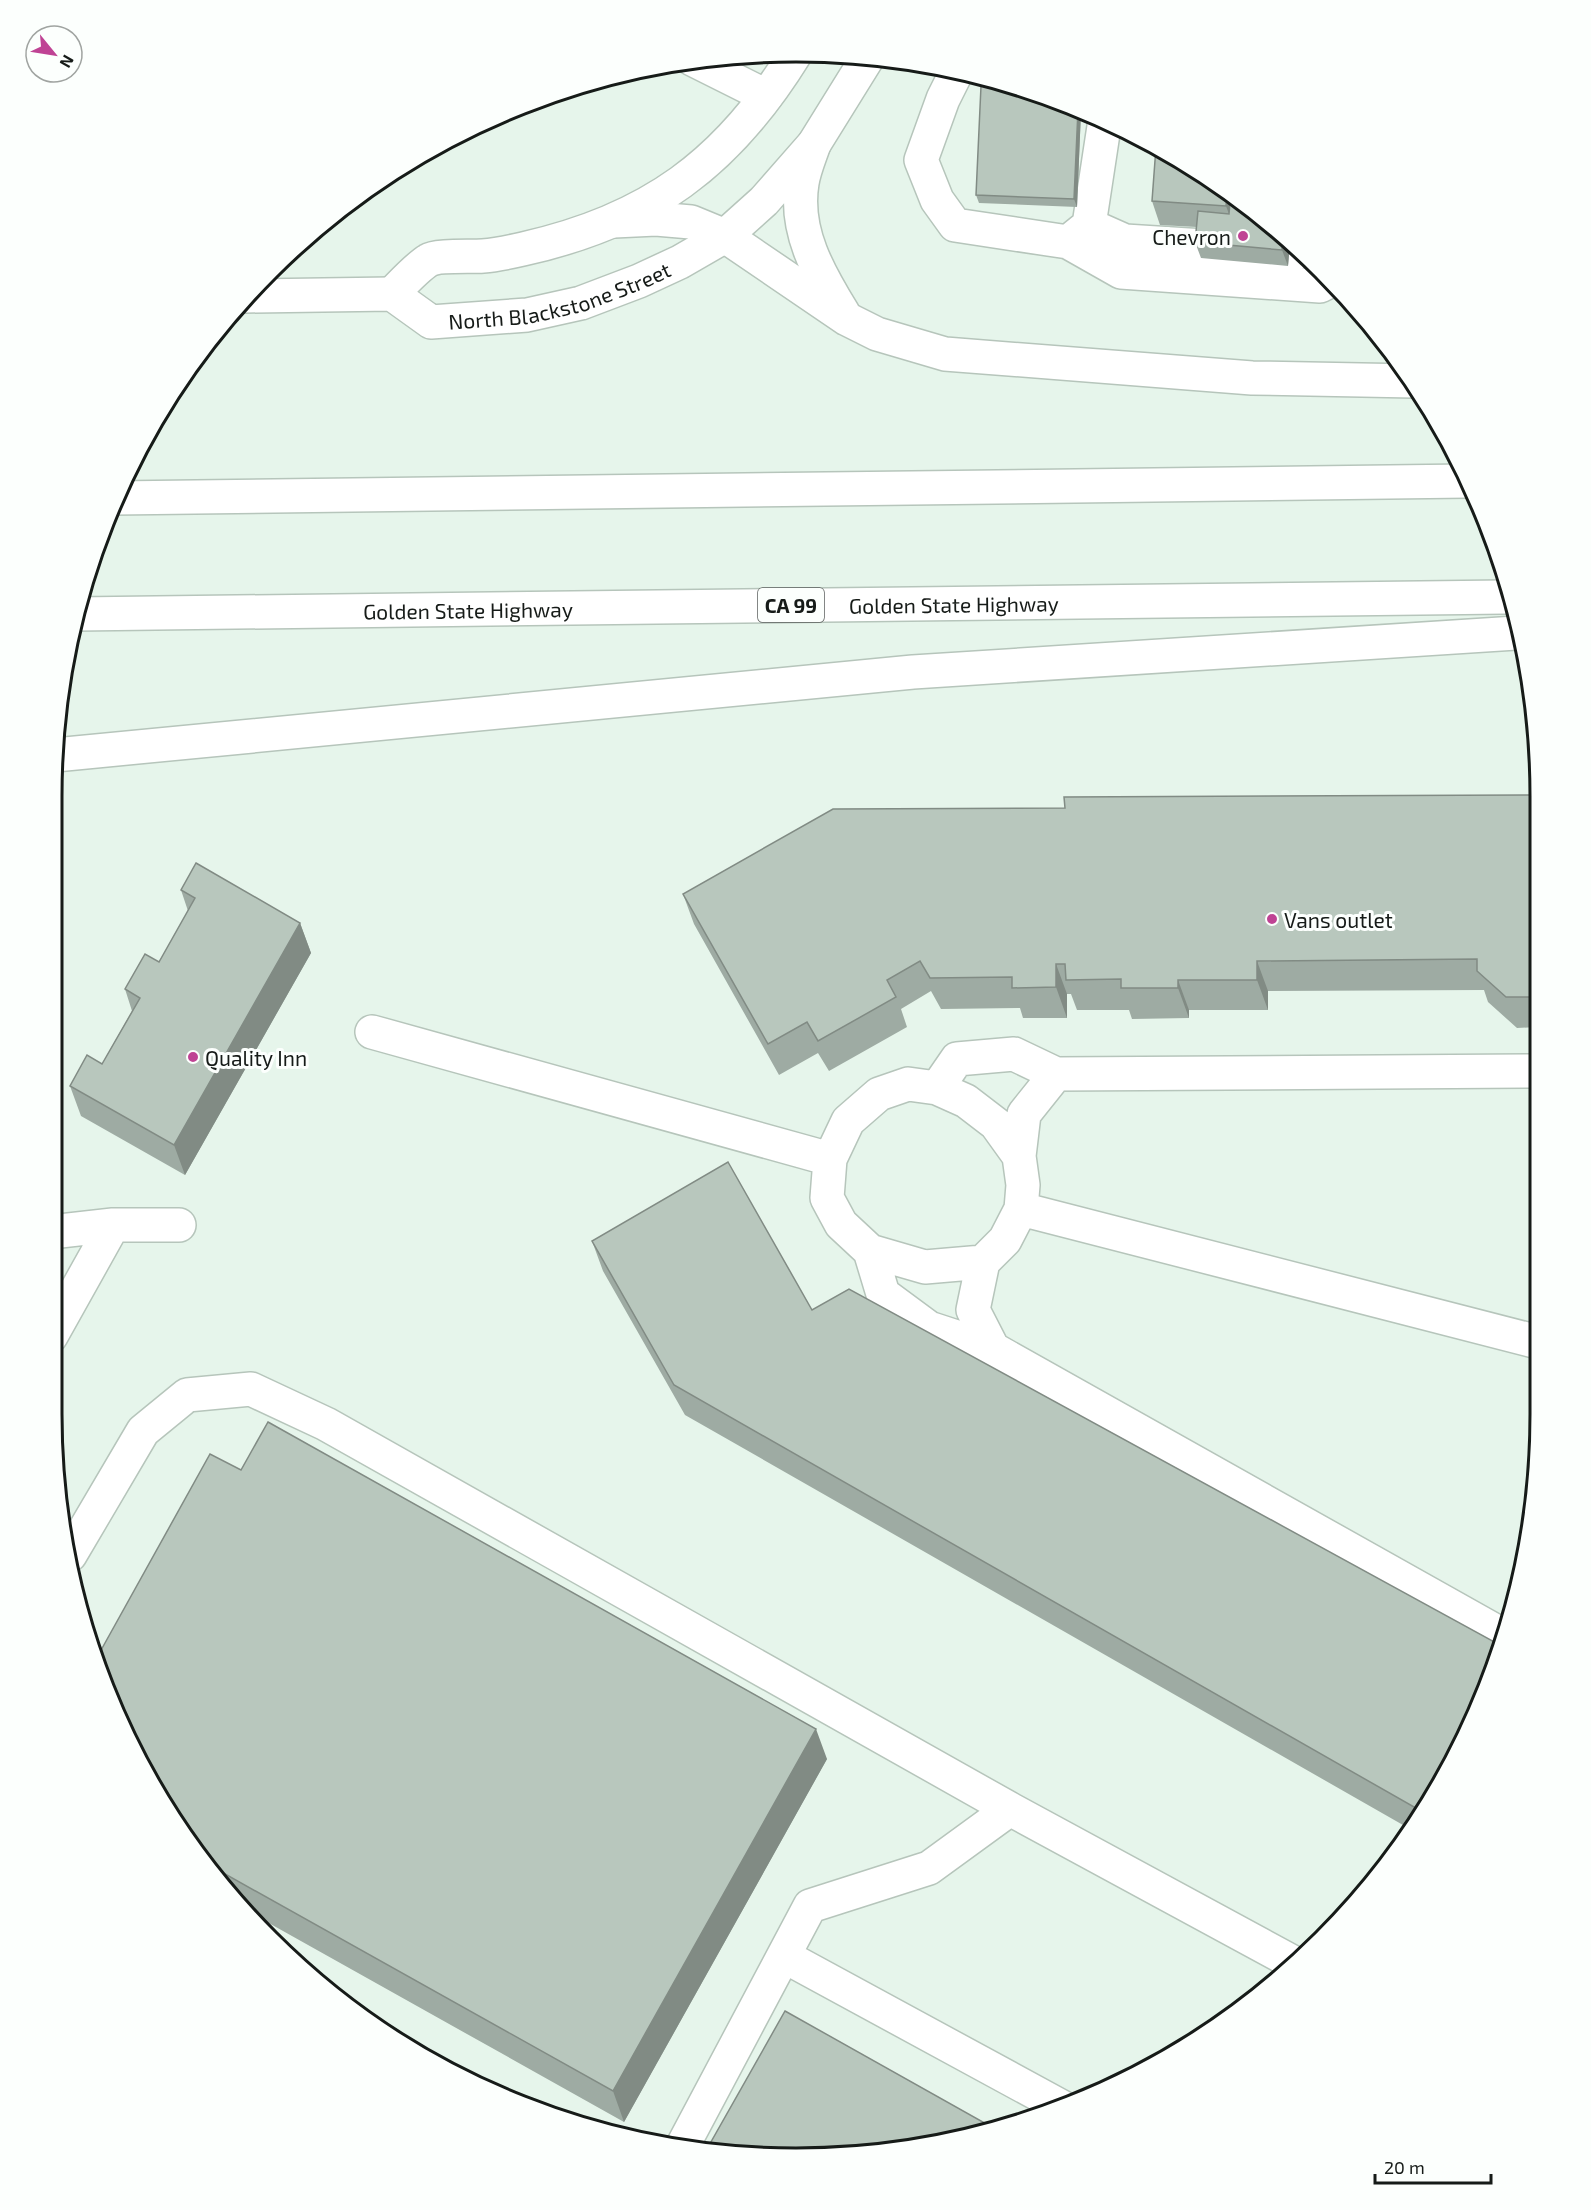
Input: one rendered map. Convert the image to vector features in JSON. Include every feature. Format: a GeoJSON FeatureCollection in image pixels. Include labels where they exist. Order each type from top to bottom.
{"type":"FeatureCollection","features":[{"type":"Feature","properties":{"kind":"main road"},"geometry":{"type":"LineString","coordinates":[[258,296],[392,294],[430,259],[483,256],[516,251],[579,235],[614,221],[660,197],[700,169],[725,146],[766,96],[789,62]]}},
{"type":"Feature","properties":{"kind":"main road"},"geometry":{"type":"LineString","coordinates":[[847,319],[826,285],[806,243],[801,214],[802,183],[814,144],[863,65]]}},
{"type":"Feature","properties":{"kind":"main road"},"geometry":{"type":"LineString","coordinates":[[708,67],[766,96]]}},
{"type":"Feature","properties":{"kind":"main road"},"geometry":{"type":"LineString","coordinates":[[953,79],[943,99],[921,160],[937,200],[955,225],[1079,233],[1125,242],[1287,251]]}},
{"type":"Feature","properties":{"kind":"main road"},"geometry":{"type":"LineString","coordinates":[[1079,233],[1103,129]]}},
{"type":"Feature","properties":{"kind":"main road","name":"North Blackstone Street"},"geometry":{"type":"LineString","coordinates":[[392,294],[432,322],[527,315],[581,303],[639,281],[680,262],[725,236],[781,183],[814,144]]}},
{"type":"Feature","properties":{"kind":"main road"},"geometry":{"type":"LineString","coordinates":[[614,221],[656,219],[692,222],[725,236],[847,319],[877,334],[945,354],[1252,378],[1401,381]]}},
{"type":"Feature","properties":{"kind":"main road"},"geometry":{"type":"LineString","coordinates":[[1079,233],[1121,272],[1323,285]]}},
{"type":"Feature","properties":{"kind":"main road"},"geometry":{"type":"LineString","coordinates":[[125,498],[1459,482]]}},
{"type":"Feature","properties":{"kind":"main road","name":"Golden State Highway"},"geometry":{"type":"LineString","coordinates":[[85,614],[1501,597]]}},
{"type":"Feature","properties":{"kind":"main road"},"geometry":{"type":"LineString","coordinates":[[63,754],[913,672],[1511,633]]}},
{"type":"Feature","properties":{"kind":"main road"},"geometry":{"type":"LineString","coordinates":[[372,1032],[830,1159]]}},
{"type":"Feature","properties":{"kind":"main road"},"geometry":{"type":"LineString","coordinates":[[937,1088],[957,1059],[1014,1054],[1056,1074],[1530,1071]]}},
{"type":"Feature","properties":{"kind":"main road"},"geometry":{"type":"LineString","coordinates":[[993,1349],[973,1310],[983,1262],[1005,1240],[1021,1209],[1023,1185],[1019,1156],[1024,1114],[1056,1074]]}},
{"type":"Feature","properties":{"kind":"main road"},"geometry":{"type":"LineString","coordinates":[[983,1262],[925,1268],[870,1251],[841,1224],[827,1198],[830,1159],[848,1121],[879,1094],[908,1084],[937,1088],[966,1101],[996,1124],[1019,1156]]}},
{"type":"Feature","properties":{"kind":"main road"},"geometry":{"type":"LineString","coordinates":[[1021,1209],[1530,1340]]}},
{"type":"Feature","properties":{"kind":"main road"},"geometry":{"type":"LineString","coordinates":[[62,1316],[113,1225]]}},
{"type":"Feature","properties":{"kind":"main road"},"geometry":{"type":"LineString","coordinates":[[62,1231],[113,1225],[179,1225]]}},
{"type":"Feature","properties":{"kind":"main road"},"geometry":{"type":"LineString","coordinates":[[870,1251],[883,1294],[929,1328],[993,1349],[1496,1632]]}},
{"type":"Feature","properties":{"kind":"main road"},"geometry":{"type":"LineString","coordinates":[[74,1546],[143,1431],[187,1395],[251,1389],[336,1430],[1010,1809],[1287,1959]]}},
{"type":"Feature","properties":{"kind":"main road"},"geometry":{"type":"LineString","coordinates":[[686,2140],[810,1906],[929,1868],[1010,1809]]}},
{"type":"Feature","properties":{"kind":"main road"},"geometry":{"type":"LineString","coordinates":[[784,1956],[1053,2102]]}},
{"type":"Feature","properties":{"kind":"building"},"geometry":{"type":"Polygon","coordinates":[[[981,86],[1031,100],[1078,118],[1074,199],[976,195],[981,86]]]}},
{"type":"Feature","properties":{"kind":"building"},"geometry":{"type":"Polygon","coordinates":[[[1155,156],[1226,202],[1226,206],[1152,201],[1155,156]]]}},
{"type":"Feature","properties":{"kind":"building"},"geometry":{"type":"Polygon","coordinates":[[[1230,204],[1279,244],[1282,250],[1195,242],[1198,211],[1229,214],[1230,204]]]}},
{"type":"Feature","properties":{"kind":"building"},"geometry":{"type":"Polygon","coordinates":[[[1530,795],[1530,997],[1506,997],[1477,971],[1477,959],[1257,961],[1257,980],[1178,980],[1178,988],[1121,988],[1121,979],[1066,980],[1065,964],[1056,964],[1056,987],[1012,988],[1012,977],[930,978],[920,961],[887,980],[896,997],[818,1041],[807,1022],[768,1044],[683,894],[833,809],[1065,808],[1064,797],[1530,795]]]}},
{"type":"Feature","properties":{"kind":"building","name":"Quality Inn"},"geometry":{"type":"Polygon","coordinates":[[[196,863],[300,923],[174,1145],[70,1086],[87,1055],[102,1064],[140,998],[125,989],[145,954],[159,962],[195,898],[181,890],[196,863]]]}},
{"type":"Feature","properties":{"kind":"building"},"geometry":{"type":"Polygon","coordinates":[[[728,1162],[812,1310],[849,1289],[1493,1641],[1474,1695],[1454,1739],[1415,1808],[674,1385],[592,1241],[728,1162]]]}},
{"type":"Feature","properties":{"kind":"building"},"geometry":{"type":"Polygon","coordinates":[[[268,1422],[816,1729],[613,2091],[223,1873],[185,1822],[160,1781],[137,1739],[100,1651],[210,1454],[241,1470],[268,1422]]]}},
{"type":"Feature","properties":{"kind":"building"},"geometry":{"type":"Polygon","coordinates":[[[785,2011],[985,2123],[939,2134],[844,2147],[747,2147],[710,2143],[785,2011]]]}},
{"type":"Feature","properties":{"kind":"place","name":"Chevron"},"geometry":{"type":"Point","coordinates":[1243,236]}},
{"type":"Feature","properties":{"kind":"place","name":"Vans outlet"},"geometry":{"type":"Point","coordinates":[1272,919]}},
{"type":"Feature","properties":{"kind":"place","name":"Quality Inn"},"geometry":{"type":"Point","coordinates":[193,1057]}}]}
